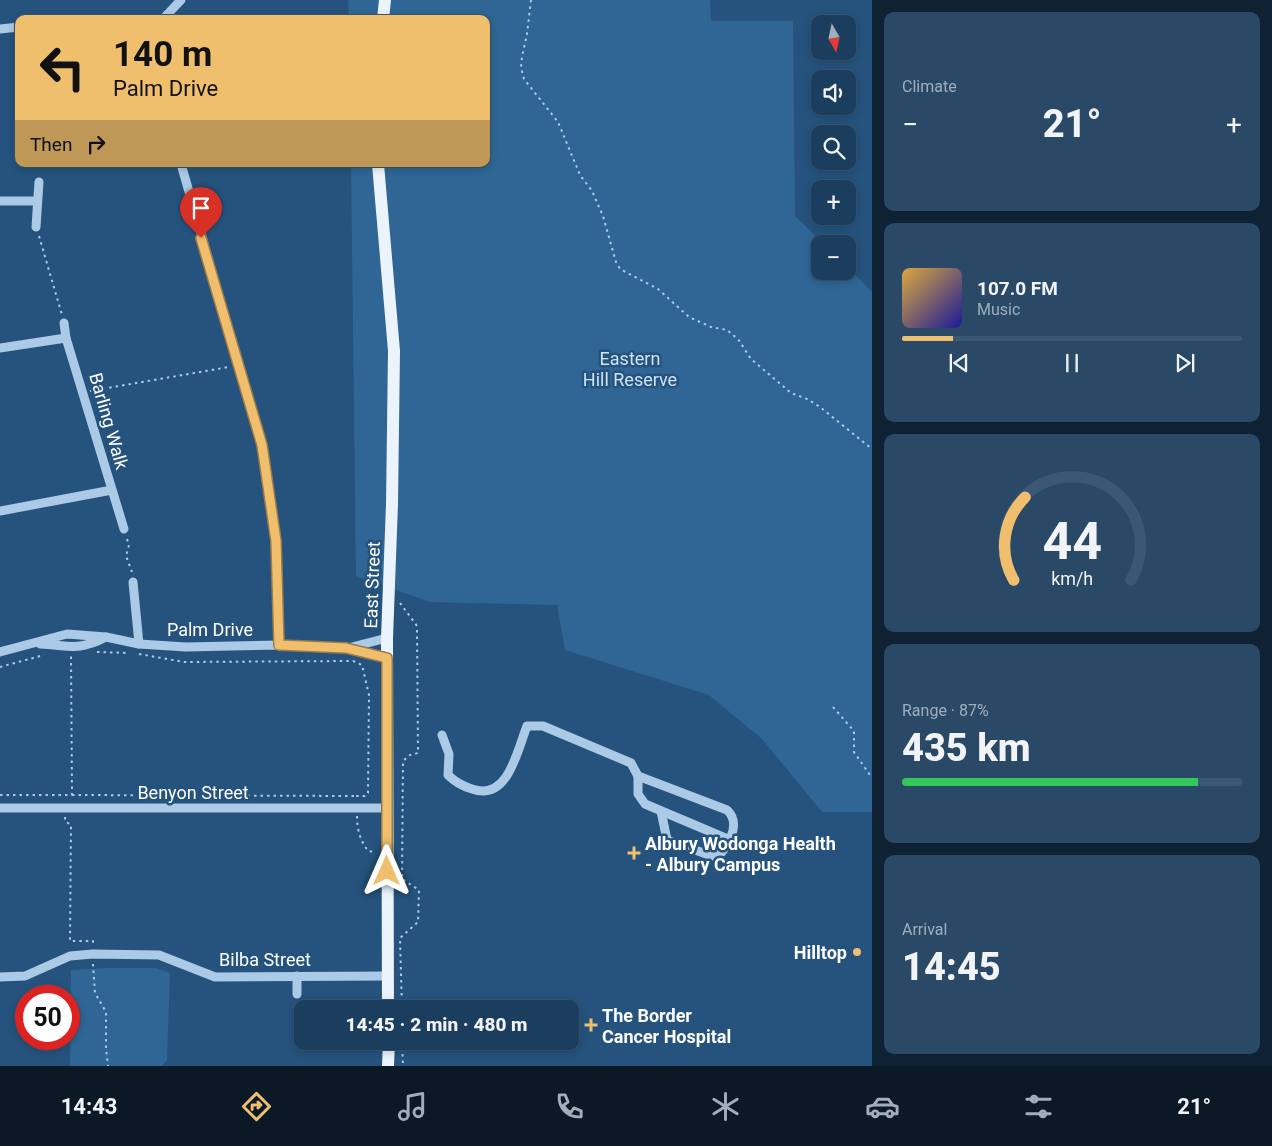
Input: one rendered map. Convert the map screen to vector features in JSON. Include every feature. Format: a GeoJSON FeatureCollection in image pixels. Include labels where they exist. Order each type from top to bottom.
{"type":"FeatureCollection","features":[{"type":"Feature","properties":{"kind":"main road"},"geometry":{"type":"LineString","coordinates":[[383,15],[385,0]]}},
{"type":"Feature","properties":{"kind":"main road","name":"East Street"},"geometry":{"type":"LineString","coordinates":[[378,167],[394,351],[392,504],[387,638],[388,1000]]}},
{"type":"Feature","properties":{"kind":"main road"},"geometry":{"type":"LineString","coordinates":[[388,1066],[389,1050]]}},
{"type":"Feature","properties":{"kind":"street"},"geometry":{"type":"LineString","coordinates":[[167,15],[181,0]]}},
{"type":"Feature","properties":{"kind":"street"},"geometry":{"type":"LineString","coordinates":[[0,29],[15,27]]}},
{"type":"Feature","properties":{"kind":"street"},"geometry":{"type":"LineString","coordinates":[[182,167],[262,445],[271,494],[279,575],[279,645]]}},
{"type":"Feature","properties":{"kind":"street"},"geometry":{"type":"LineString","coordinates":[[36,227],[39,182]]}},
{"type":"Feature","properties":{"kind":"street"},"geometry":{"type":"LineString","coordinates":[[0,201],[37,201]]}},
{"type":"Feature","properties":{"kind":"street","name":"Barling Walk"},"geometry":{"type":"LineString","coordinates":[[64,322],[66,338],[84,392],[124,529]]}},
{"type":"Feature","properties":{"kind":"street"},"geometry":{"type":"LineString","coordinates":[[0,348],[66,338]]}},
{"type":"Feature","properties":{"kind":"street"},"geometry":{"type":"LineString","coordinates":[[0,511],[112,490]]}},
{"type":"Feature","properties":{"kind":"street"},"geometry":{"type":"LineString","coordinates":[[133,582],[139,644]]}},
{"type":"Feature","properties":{"kind":"street","name":"Palm Drive"},"geometry":{"type":"LineString","coordinates":[[0,652],[67,634],[106,637],[139,644],[186,647],[279,645],[346,648],[387,658]]}},
{"type":"Feature","properties":{"kind":"street","name":"Palm Drive"},"geometry":{"type":"LineString","coordinates":[[32,644],[73,648],[96,642],[106,637]]}},
{"type":"Feature","properties":{"kind":"street","name":"Palm Drive"},"geometry":{"type":"LineString","coordinates":[[346,648],[387,638]]}},
{"type":"Feature","properties":{"kind":"street"},"geometry":{"type":"LineString","coordinates":[[442,735],[448,754],[448,775],[461,785],[477,791],[489,791],[507,777],[527,726],[543,726],[631,763],[642,777],[727,810],[731,814],[734,825],[730,840],[722,852],[712,856],[667,840],[661,811]]}},
{"type":"Feature","properties":{"kind":"street"},"geometry":{"type":"LineString","coordinates":[[642,777],[638,794],[641,800],[661,811],[730,840]]}},
{"type":"Feature","properties":{"kind":"street","name":"Benyon Street"},"geometry":{"type":"LineString","coordinates":[[0,808],[387,808]]}},
{"type":"Feature","properties":{"kind":"street","name":"Bilba Street"},"geometry":{"type":"LineString","coordinates":[[0,977],[25,976],[70,956],[93,954],[159,956],[215,977],[388,976]]}},
{"type":"Feature","properties":{"kind":"street"},"geometry":{"type":"LineString","coordinates":[[297,976],[297,994]]}},
{"type":"Feature","properties":{"kind":"path"},"geometry":{"type":"LineString","coordinates":[[531,0],[521,68],[524,79],[558,122],[580,176],[592,191],[603,216],[616,262],[620,269],[658,289],[689,316],[711,327],[727,330],[738,339],[751,359],[791,393],[807,399],[851,430],[872,449]]}},
{"type":"Feature","properties":{"kind":"path"},"geometry":{"type":"LineString","coordinates":[[36,227],[64,322]]}},
{"type":"Feature","properties":{"kind":"path"},"geometry":{"type":"LineString","coordinates":[[84,392],[238,366]]}},
{"type":"Feature","properties":{"kind":"path"},"geometry":{"type":"LineString","coordinates":[[124,529],[129,545],[126,556],[133,582]]}},
{"type":"Feature","properties":{"kind":"path"},"geometry":{"type":"LineString","coordinates":[[399,599],[417,626],[418,753],[410,755],[403,761],[400,852],[402,879],[419,890],[420,907],[418,922],[400,938],[402,1000]]}},
{"type":"Feature","properties":{"kind":"path"},"geometry":{"type":"LineString","coordinates":[[0,667],[49,653],[32,644]]}},
{"type":"Feature","properties":{"kind":"path"},"geometry":{"type":"LineString","coordinates":[[0,795],[365,796],[368,793],[369,695],[365,673],[362,665],[357,662],[184,662],[132,653],[94,652]]}},
{"type":"Feature","properties":{"kind":"path"},"geometry":{"type":"LineString","coordinates":[[63,654],[72,656],[77,654]]}},
{"type":"Feature","properties":{"kind":"path"},"geometry":{"type":"LineString","coordinates":[[72,656],[72,795]]}},
{"type":"Feature","properties":{"kind":"path"},"geometry":{"type":"LineString","coordinates":[[833,707],[854,731],[854,752],[872,778]]}},
{"type":"Feature","properties":{"kind":"path"},"geometry":{"type":"LineString","coordinates":[[356,796],[358,832],[368,850],[375,852]]}},
{"type":"Feature","properties":{"kind":"path"},"geometry":{"type":"LineString","coordinates":[[64,821],[71,825],[70,941],[93,942]]}},
{"type":"Feature","properties":{"kind":"path"},"geometry":{"type":"LineString","coordinates":[[93,967],[95,993],[106,1012],[108,1066]]}},
{"type":"Feature","properties":{"kind":"path"},"geometry":{"type":"LineString","coordinates":[[402,1050],[403,1066]]}},
{"type":"Feature","properties":{"kind":"green space","name":"Eastern Hill Reserve"},"geometry":{"type":"Polygon","coordinates":[[[348,0],[710,0],[711,21],[793,21],[795,216],[815,235],[811,235],[811,280],[856,280],[856,275],[872,292],[872,812],[822,812],[762,739],[709,695],[565,650],[557,605],[430,602],[356,576],[351,167],[490,167],[490,15],[349,15],[348,0]]]}},
{"type":"Feature","properties":{"kind":"green space"},"geometry":{"type":"Polygon","coordinates":[[[156,968],[170,973],[167,1060],[162,1066],[70,1066],[70,1050],[80,1050],[80,985],[71,985],[71,970],[156,968]]]}},
{"type":"Feature","properties":{"kind":"place","name":"Albury Wodonga Health - Albury Campus"},"geometry":{"type":"Point","coordinates":[634,853]}},
{"type":"Feature","properties":{"kind":"place","name":"Hilltop"},"geometry":{"type":"Point","coordinates":[857,952]}},
{"type":"Feature","properties":{"kind":"place","name":"The Border Cancer Hospital"},"geometry":{"type":"Point","coordinates":[591,1025]}},
{"type":"Feature","properties":{"kind":"route"},"geometry":{"type":"LineString","coordinates":[[201,238],[262,445],[273,511],[279,575],[279,645],[346,648],[387,658],[387,871]]}}]}
